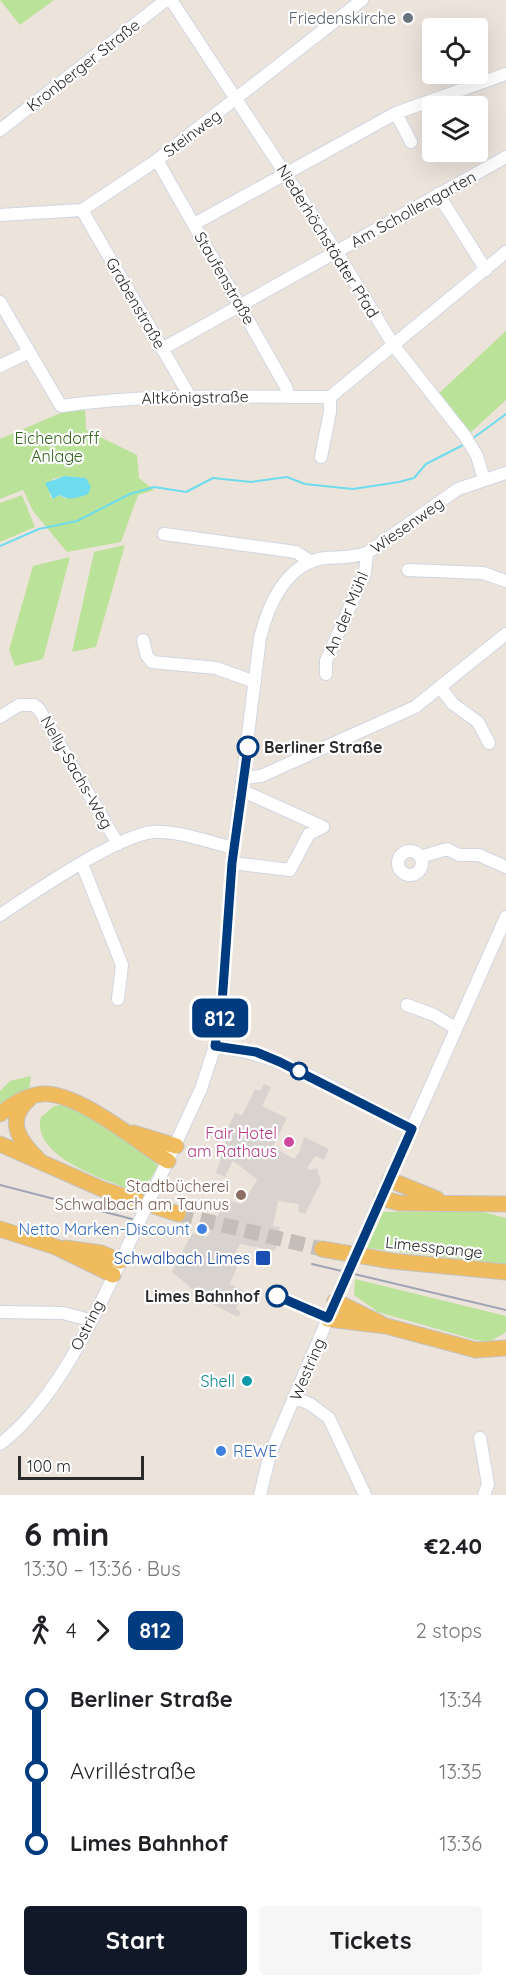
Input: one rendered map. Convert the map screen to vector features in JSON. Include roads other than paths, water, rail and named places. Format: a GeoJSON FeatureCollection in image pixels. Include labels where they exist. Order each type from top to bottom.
{"type":"FeatureCollection","features":[{"type":"Feature","properties":{"kind":"main road"},"geometry":{"type":"LineString","coordinates":[[0,1114],[21,1100],[36,1095],[50,1094],[63,1097],[126,1131],[168,1161]]}},
{"type":"Feature","properties":{"kind":"main road"},"geometry":{"type":"LineString","coordinates":[[36,1095],[22,1105],[16,1127],[26,1147],[42,1163]]}},
{"type":"Feature","properties":{"kind":"main road"},"geometry":{"type":"LineString","coordinates":[[126,1131],[176,1146]]}},
{"type":"Feature","properties":{"kind":"main road"},"geometry":{"type":"LineString","coordinates":[[0,1144],[18,1154],[102,1189],[178,1214]]}},
{"type":"Feature","properties":{"kind":"main road"},"geometry":{"type":"LineString","coordinates":[[0,1155],[18,1154]]}},
{"type":"Feature","properties":{"kind":"main road"},"geometry":{"type":"LineString","coordinates":[[390,1180],[442,1202]]}},
{"type":"Feature","properties":{"kind":"main road"},"geometry":{"type":"LineString","coordinates":[[382,1198],[399,1203],[502,1204]]}},
{"type":"Feature","properties":{"kind":"main road"},"geometry":{"type":"LineString","coordinates":[[0,1229],[56,1247],[101,1253],[117,1268]]}},
{"type":"Feature","properties":{"kind":"main road","name":"Limesspange"},"geometry":{"type":"LineString","coordinates":[[322,1250],[473,1270],[506,1272]]}},
{"type":"Feature","properties":{"kind":"main road"},"geometry":{"type":"LineString","coordinates":[[473,1270],[506,1282]]}},
{"type":"Feature","properties":{"kind":"main road"},"geometry":{"type":"LineString","coordinates":[[338,1295],[386,1326]]}},
{"type":"Feature","properties":{"kind":"main road"},"geometry":{"type":"LineString","coordinates":[[328,1318],[386,1326],[476,1350],[502,1347]]}},
{"type":"Feature","properties":{"kind":"street","name":"Kronberger Straße"},"geometry":{"type":"LineString","coordinates":[[0,130],[166,0]]}},
{"type":"Feature","properties":{"kind":"street","name":"Niederhöchstädter Pfad"},"geometry":{"type":"LineString","coordinates":[[171,0],[336,251],[394,346],[468,441],[484,480]]}},
{"type":"Feature","properties":{"kind":"street","name":"Steinweg"},"geometry":{"type":"LineString","coordinates":[[82,210],[157,160],[237,100],[362,0]]}},
{"type":"Feature","properties":{"kind":"street"},"geometry":{"type":"LineString","coordinates":[[194,224],[396,113],[506,74]]}},
{"type":"Feature","properties":{"kind":"street"},"geometry":{"type":"LineString","coordinates":[[396,113],[411,142]]}},
{"type":"Feature","properties":{"kind":"street","name":"Am Schollengarten"},"geometry":{"type":"LineString","coordinates":[[162,349],[506,157]]}},
{"type":"Feature","properties":{"kind":"street","name":"Staufenstraße"},"geometry":{"type":"LineString","coordinates":[[157,160],[240,304],[286,387],[289,397]]}},
{"type":"Feature","properties":{"kind":"street"},"geometry":{"type":"LineString","coordinates":[[438,194],[486,270]]}},
{"type":"Feature","properties":{"kind":"street"},"geometry":{"type":"LineString","coordinates":[[0,215],[82,210]]}},
{"type":"Feature","properties":{"kind":"street","name":"Grabenstraße"},"geometry":{"type":"LineString","coordinates":[[82,210],[189,395]]}},
{"type":"Feature","properties":{"kind":"street"},"geometry":{"type":"LineString","coordinates":[[321,457],[330,412],[330,397],[506,252]]}},
{"type":"Feature","properties":{"kind":"street"},"geometry":{"type":"LineString","coordinates":[[0,302],[29,352],[0,366]]}},
{"type":"Feature","properties":{"kind":"street","name":"Altkönigstraße"},"geometry":{"type":"LineString","coordinates":[[29,352],[61,406],[111,399],[189,395],[330,397]]}},
{"type":"Feature","properties":{"kind":"street","name":"Wiesenweg"},"geometry":{"type":"LineString","coordinates":[[164,534],[296,552],[311,561],[352,558],[367,553],[458,489],[506,474]]}},
{"type":"Feature","properties":{"kind":"street","name":"An der Mühl"},"geometry":{"type":"LineString","coordinates":[[326,674],[326,661],[365,573],[367,553]]}},
{"type":"Feature","properties":{"kind":"street"},"geometry":{"type":"LineString","coordinates":[[168,1161],[206,1076],[215,1046],[222,1003],[232,863],[243,791],[260,638],[269,607],[294,572],[311,561]]}},
{"type":"Feature","properties":{"kind":"street"},"geometry":{"type":"LineString","coordinates":[[408,570],[483,573],[506,581]]}},
{"type":"Feature","properties":{"kind":"street"},"geometry":{"type":"LineString","coordinates":[[244,778],[261,776],[337,744],[415,707],[506,633]]}},
{"type":"Feature","properties":{"kind":"street"},"geometry":{"type":"LineString","coordinates":[[143,640],[147,656],[152,662],[216,668],[255,682]]}},
{"type":"Feature","properties":{"kind":"street"},"geometry":{"type":"LineString","coordinates":[[440,687],[453,704],[478,722],[489,743]]}},
{"type":"Feature","properties":{"kind":"street","name":"Nelly-Sachs-Weg"},"geometry":{"type":"LineString","coordinates":[[0,717],[19,705],[34,705],[39,709],[118,844]]}},
{"type":"Feature","properties":{"kind":"street"},"geometry":{"type":"LineString","coordinates":[[232,863],[290,870],[309,834],[323,827],[243,791]]}},
{"type":"Feature","properties":{"kind":"street"},"geometry":{"type":"LineString","coordinates":[[0,915],[118,844],[153,832],[234,848]]}},
{"type":"Feature","properties":{"kind":"street"},"geometry":{"type":"LineString","coordinates":[[420,857],[447,849],[459,855],[479,855],[506,867]]}},
{"type":"Feature","properties":{"kind":"street"},"geometry":{"type":"LineString","coordinates":[[82,864],[122,965],[118,999]]}},
{"type":"Feature","properties":{"kind":"street","name":"Westring"},"geometry":{"type":"LineString","coordinates":[[260,1495],[270,1454],[294,1397],[455,1028],[506,917]]}},
{"type":"Feature","properties":{"kind":"street"},"geometry":{"type":"LineString","coordinates":[[407,1005],[455,1028]]}},
{"type":"Feature","properties":{"kind":"street"},"geometry":{"type":"LineString","coordinates":[[215,1046],[256,1052],[280,1062],[412,1129]]}},
{"type":"Feature","properties":{"kind":"street","name":"Ostring"},"geometry":{"type":"LineString","coordinates":[[0,1444],[22,1426],[49,1393],[117,1268],[168,1161]]}},
{"type":"Feature","properties":{"kind":"street"},"geometry":{"type":"LineString","coordinates":[[0,1312],[63,1313],[90,1320]]}},
{"type":"Feature","properties":{"kind":"street"},"geometry":{"type":"LineString","coordinates":[[294,1397],[310,1404],[329,1418],[365,1495]]}},
{"type":"Feature","properties":{"kind":"street"},"geometry":{"type":"LineString","coordinates":[[480,1438],[488,1484],[484,1495]]}},
{"type":"Feature","properties":{"kind":"water"},"geometry":{"type":"Polygon","coordinates":[[[65,476],[86,478],[91,487],[88,494],[77,498],[59,495],[53,499],[45,483],[65,476]]]}},
{"type":"Feature","properties":{"kind":"waterway"},"geometry":{"type":"LineString","coordinates":[[472,439],[506,414]]}},
{"type":"Feature","properties":{"kind":"waterway"},"geometry":{"type":"LineString","coordinates":[[0,546],[39,529],[77,521],[130,494],[154,487],[186,492],[213,478],[251,482],[287,477],[305,484],[353,489],[414,478],[426,464],[465,444]]}},
{"type":"Feature","properties":{"kind":"tunnel"},"geometry":{"type":"LineString","coordinates":[[178,1214],[322,1249]]}},
{"type":"Feature","properties":{"kind":"railway"},"geometry":{"type":"LineString","coordinates":[[0,1185],[132,1219]]}},
{"type":"Feature","properties":{"kind":"railway"},"geometry":{"type":"LineString","coordinates":[[312,1264],[506,1310]]}},
{"type":"Feature","properties":{"kind":"place","name":"Friedenskirche"},"geometry":{"type":"Point","coordinates":[408,18]}},
{"type":"Feature","properties":{"kind":"place","name":"Berliner Straße"},"geometry":{"type":"Point","coordinates":[248,747]}},
{"type":"Feature","properties":{"kind":"place","name":"Fair Hotel am Rathaus"},"geometry":{"type":"Point","coordinates":[289,1142]}},
{"type":"Feature","properties":{"kind":"place","name":"Stadtbücherei Schwalbach am Taunus"},"geometry":{"type":"Point","coordinates":[241,1195]}},
{"type":"Feature","properties":{"kind":"place","name":"Netto Marken-Discount"},"geometry":{"type":"Point","coordinates":[202,1229]}},
{"type":"Feature","properties":{"kind":"place","name":"Schwalbach Limes"},"geometry":{"type":"Point","coordinates":[263,1258]}},
{"type":"Feature","properties":{"kind":"place","name":"Limes Bahnhof"},"geometry":{"type":"Point","coordinates":[277,1296]}},
{"type":"Feature","properties":{"kind":"place","name":"Shell"},"geometry":{"type":"Point","coordinates":[247,1381]}},
{"type":"Feature","properties":{"kind":"place","name":"REWE"},"geometry":{"type":"Point","coordinates":[221,1451]}},
{"type":"Feature","properties":{"kind":"park label","name":"Eichendorff Anlage"},"geometry":{"type":"Point","coordinates":[57,447]}}]}
